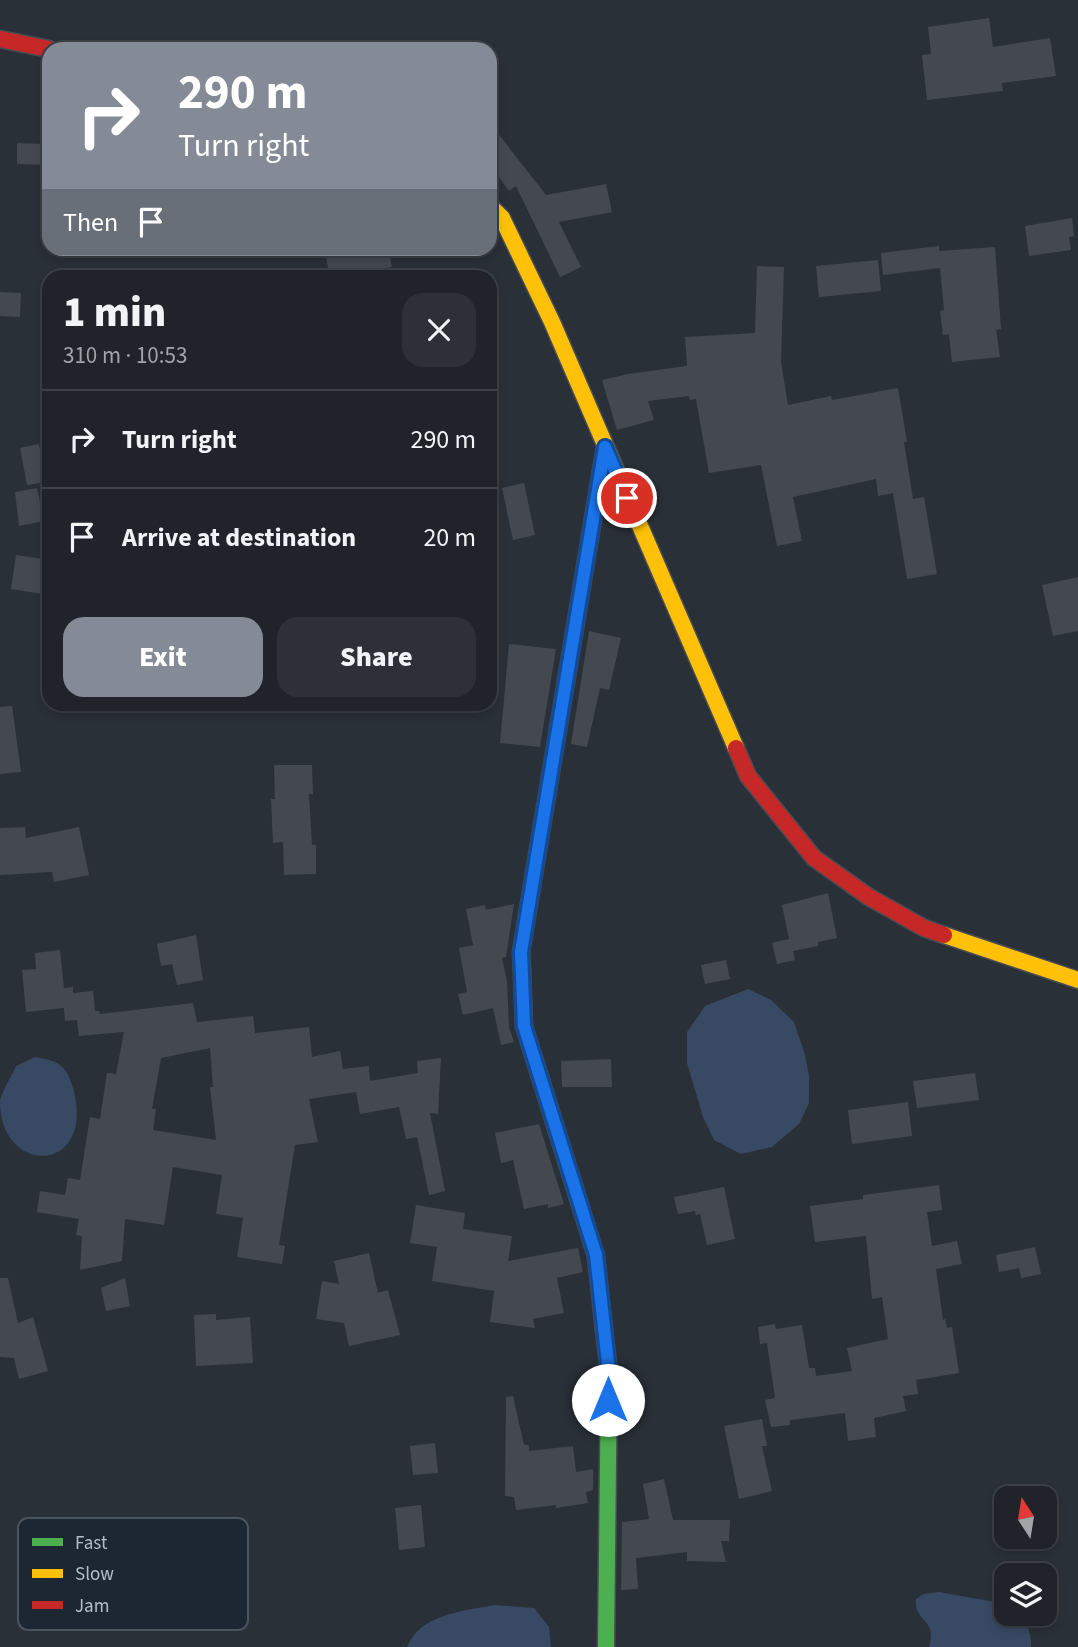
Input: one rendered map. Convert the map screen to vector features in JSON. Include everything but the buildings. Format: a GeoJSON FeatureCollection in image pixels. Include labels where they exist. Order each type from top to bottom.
{"type":"FeatureCollection","features":[{"type":"Feature","properties":{"kind":"street"},"geometry":{"type":"LineString","coordinates":[[0,39],[42,48]]}},
{"type":"Feature","properties":{"kind":"street"},"geometry":{"type":"LineString","coordinates":[[497,213],[552,322],[748,776],[814,858],[869,897],[925,928],[989,952],[1078,980]]}},
{"type":"Feature","properties":{"kind":"street"},"geometry":{"type":"LineString","coordinates":[[605,447],[521,952],[524,1026],[596,1255],[609,1372],[606,1647]]}},
{"type":"Feature","properties":{"kind":"water"},"geometry":{"type":"Polygon","coordinates":[[[748,989],[771,1000],[794,1022],[809,1076],[809,1103],[799,1124],[772,1147],[741,1154],[714,1140],[703,1117],[687,1063],[687,1032],[705,1006],[748,989]]]}},
{"type":"Feature","properties":{"kind":"water"},"geometry":{"type":"Polygon","coordinates":[[[35,1057],[55,1062],[64,1069],[73,1088],[77,1116],[72,1137],[60,1150],[46,1156],[29,1153],[15,1144],[4,1126],[0,1101],[16,1066],[35,1057]]]}},
{"type":"Feature","properties":{"kind":"water"},"geometry":{"type":"Polygon","coordinates":[[[939,1592],[994,1602],[994,1626],[1027,1626],[1031,1647],[929,1647],[930,1630],[916,1606],[916,1599],[924,1594],[939,1592]]]}},
{"type":"Feature","properties":{"kind":"water"},"geometry":{"type":"Polygon","coordinates":[[[494,1605],[534,1608],[549,1627],[551,1647],[407,1647],[413,1636],[432,1621],[457,1612],[494,1605]]]}},
{"type":"Feature","properties":{"kind":"traffic: fast"},"geometry":{"type":"LineString","coordinates":[[604,1330],[609,1372],[606,1647]]}},
{"type":"Feature","properties":{"kind":"traffic: slow"},"geometry":{"type":"LineString","coordinates":[[497,213],[502,218],[552,322],[736,748]]}},
{"type":"Feature","properties":{"kind":"traffic: slow"},"geometry":{"type":"LineString","coordinates":[[944,935],[1078,980]]}},
{"type":"Feature","properties":{"kind":"traffic: slow"},"geometry":{"type":"LineString","coordinates":[[522,971],[524,1026],[596,1256],[604,1330]]}},
{"type":"Feature","properties":{"kind":"traffic: jam"},"geometry":{"type":"LineString","coordinates":[[0,39],[42,48]]}},
{"type":"Feature","properties":{"kind":"traffic: jam"},"geometry":{"type":"LineString","coordinates":[[522,971],[521,952],[605,447]]}},
{"type":"Feature","properties":{"kind":"traffic: jam"},"geometry":{"type":"LineString","coordinates":[[736,748],[748,776],[814,858],[869,897],[924,928],[944,935]]}},
{"type":"Feature","properties":{"kind":"route"},"geometry":{"type":"LineString","coordinates":[[608,1400],[609,1372],[596,1255],[524,1026],[521,952],[605,447],[627,498]]}}]}
